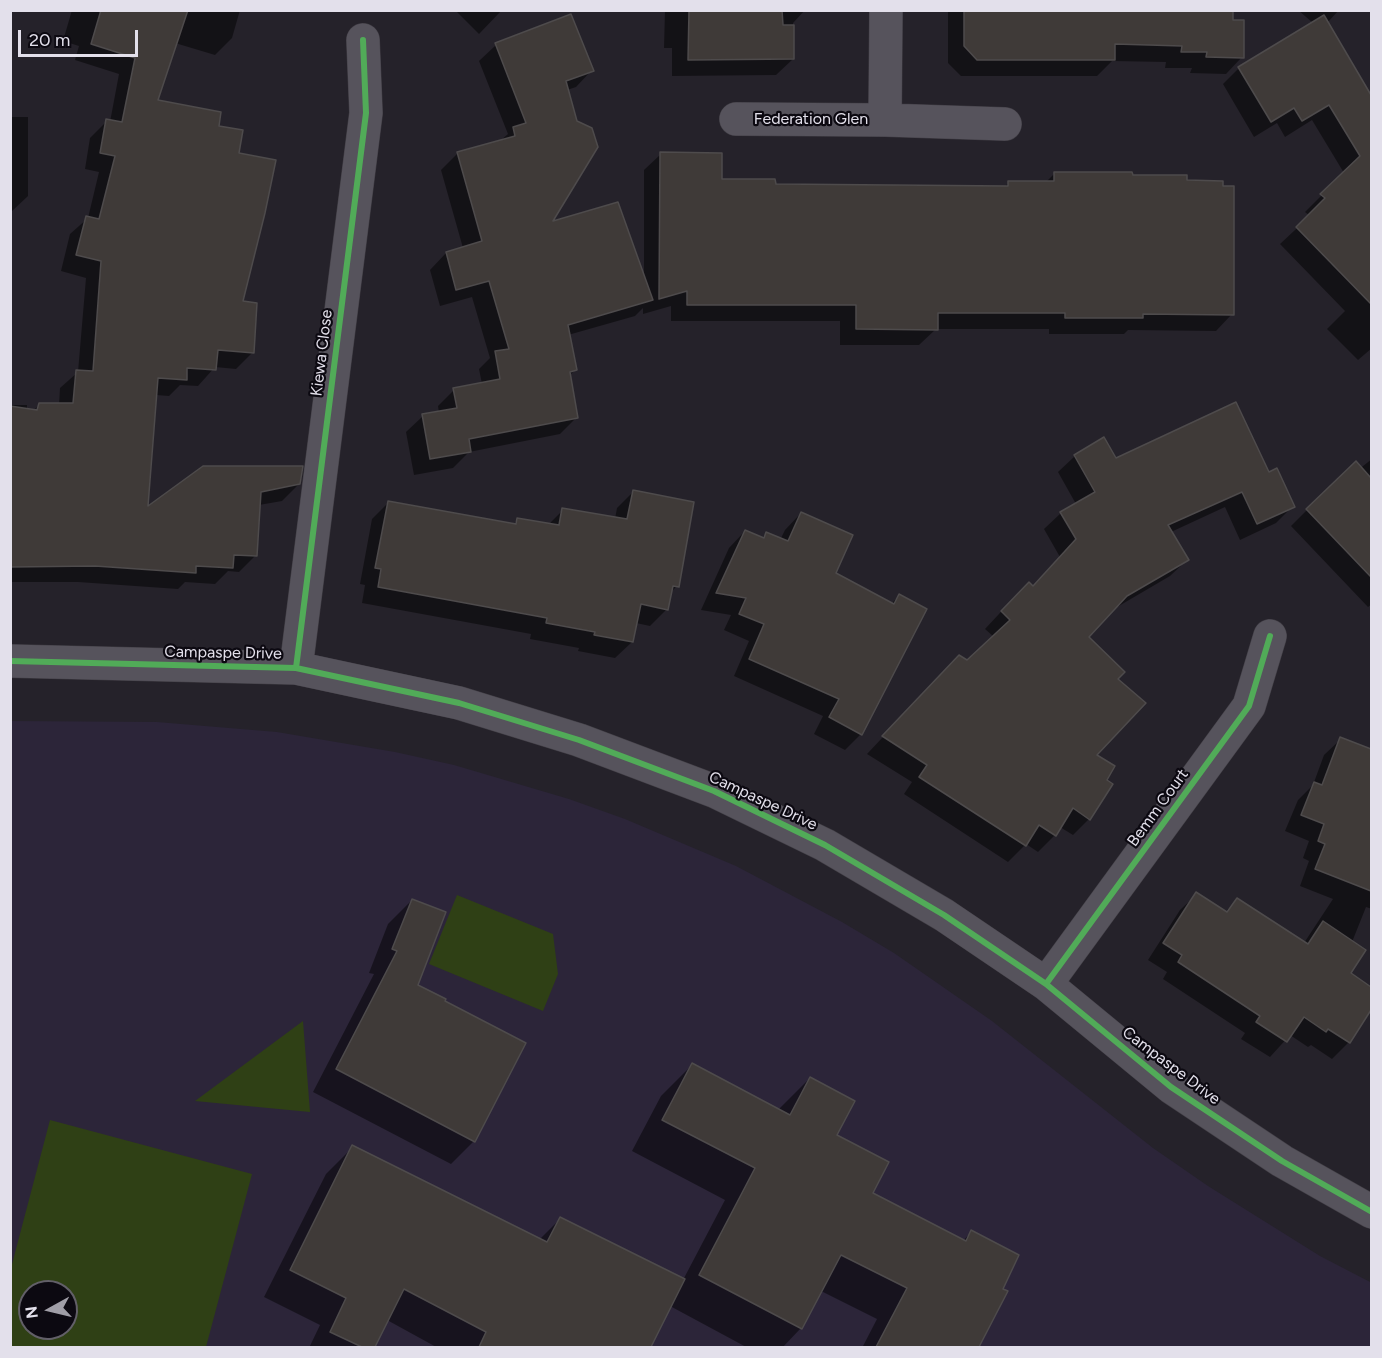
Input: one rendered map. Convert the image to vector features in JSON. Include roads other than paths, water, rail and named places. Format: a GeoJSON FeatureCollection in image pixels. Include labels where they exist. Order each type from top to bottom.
{"type":"FeatureCollection","features":[{"type":"Feature","properties":{"kind":"street","name":"Federation Glen"},"geometry":{"type":"LineString","coordinates":[[885,120],[886,10]]}},
{"type":"Feature","properties":{"kind":"street","name":"Kiewa Close"},"geometry":{"type":"LineString","coordinates":[[296,668],[366,113],[363,40]]}},
{"type":"Feature","properties":{"kind":"street","name":"Federation Glen"},"geometry":{"type":"LineString","coordinates":[[736,119],[1005,124]]}},
{"type":"Feature","properties":{"kind":"street","name":"Bemm Court"},"geometry":{"type":"LineString","coordinates":[[1046,984],[1250,706],[1270,636]]}},
{"type":"Feature","properties":{"kind":"street","name":"Campaspe Drive"},"geometry":{"type":"LineString","coordinates":[[10,662],[296,668],[459,702],[579,740],[714,791],[825,845],[944,915],[1046,984],[1171,1087],[1282,1161],[1371,1212]]}}]}
